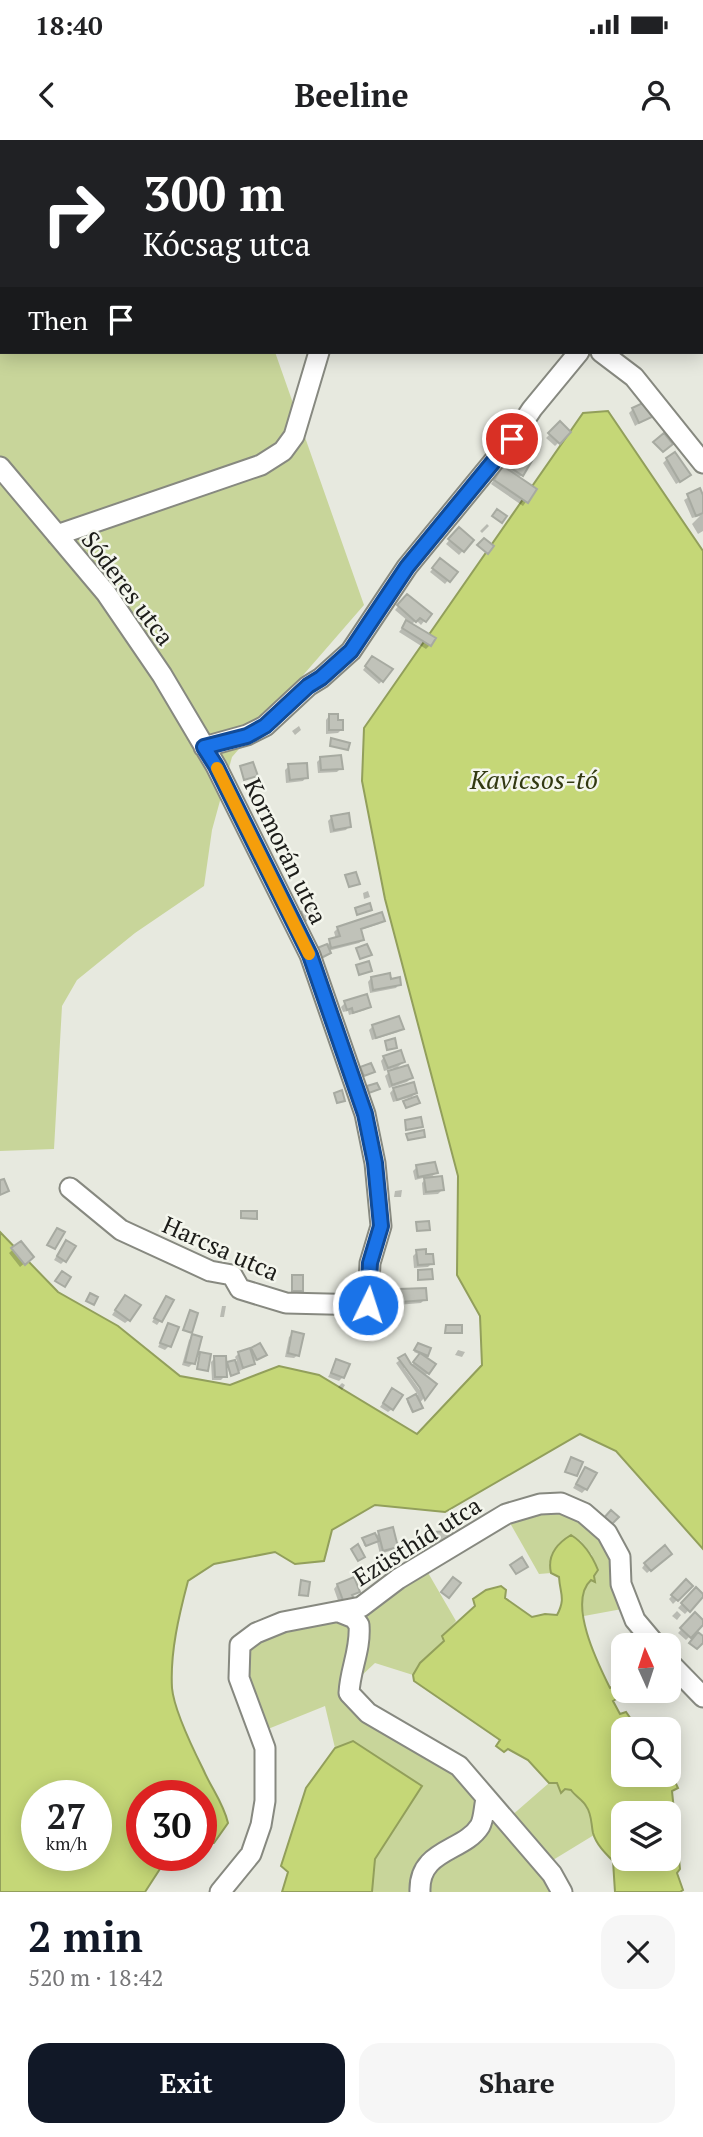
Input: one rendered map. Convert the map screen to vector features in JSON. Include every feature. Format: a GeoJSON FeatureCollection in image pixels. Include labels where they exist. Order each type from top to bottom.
{"type":"FeatureCollection","features":[{"type":"Feature","properties":{"kind":"street"},"geometry":{"type":"LineString","coordinates":[[57,535],[261,464],[283,451],[294,436],[318,354]]}},
{"type":"Feature","properties":{"kind":"street"},"geometry":{"type":"LineString","coordinates":[[204,747],[247,736],[265,726],[351,651],[407,567],[577,354]]}},
{"type":"Feature","properties":{"kind":"street"},"geometry":{"type":"LineString","coordinates":[[604,354],[634,377],[703,463]]}},
{"type":"Feature","properties":{"kind":"street","name":"Sóderes utca"},"geometry":{"type":"LineString","coordinates":[[0,467],[106,593],[162,675],[204,747]]}},
{"type":"Feature","properties":{"kind":"street","name":"Kormorán utca"},"geometry":{"type":"LineString","coordinates":[[204,747],[310,955],[365,1114],[375,1163],[381,1226],[370,1263],[368,1305]]}},
{"type":"Feature","properties":{"kind":"street","name":"Harcsa utca"},"geometry":{"type":"LineString","coordinates":[[69,1188],[121,1230],[210,1271],[232,1275],[240,1289],[286,1303],[368,1305]]}},
{"type":"Feature","properties":{"kind":"street","name":"Ezüsthíd utca"},"geometry":{"type":"LineString","coordinates":[[339,1612],[361,1606],[398,1580],[506,1514],[540,1504],[561,1503],[584,1513],[607,1533],[620,1557],[621,1584],[635,1620],[646,1633]]}},
{"type":"Feature","properties":{"kind":"street"},"geometry":{"type":"LineString","coordinates":[[220,1892],[251,1854],[261,1825],[265,1801],[265,1748],[239,1678],[240,1645],[256,1633],[283,1622],[339,1612]]}},
{"type":"Feature","properties":{"kind":"street","name":"Ezüsthíd utca"},"geometry":{"type":"LineString","coordinates":[[339,1612],[354,1618],[359,1625],[358,1656],[349,1681],[349,1693],[357,1704],[459,1766],[552,1874],[562,1892]]}},
{"type":"Feature","properties":{"kind":"street"},"geometry":{"type":"LineString","coordinates":[[681,1674],[703,1697]]}},
{"type":"Feature","properties":{"kind":"street"},"geometry":{"type":"LineString","coordinates":[[420,1892],[420,1881],[425,1868],[454,1845],[469,1838],[481,1825],[486,1799]]}},
{"type":"Feature","properties":{"kind":"shaded area"},"geometry":{"type":"Polygon","coordinates":[[[0,354],[276,354],[364,605],[232,757],[212,830],[204,886],[135,933],[77,980],[62,1006],[54,1149],[0,1151],[0,354]]]}},
{"type":"Feature","properties":{"kind":"shaded area"},"geometry":{"type":"Polygon","coordinates":[[[540,1509],[582,1517],[614,1558],[622,1609],[584,1616],[583,1594],[594,1576],[592,1555],[580,1540],[549,1563],[551,1573],[539,1574],[510,1523],[540,1509]]]}},
{"type":"Feature","properties":{"kind":"shaded area"},"geometry":{"type":"Polygon","coordinates":[[[427,1571],[456,1621],[443,1636],[444,1641],[420,1663],[413,1675],[375,1663],[344,1692],[454,1769],[510,1817],[549,1783],[557,1783],[560,1788],[571,1790],[586,1805],[594,1835],[553,1860],[568,1881],[570,1892],[372,1892],[375,1859],[422,1786],[353,1741],[335,1748],[325,1706],[268,1729],[244,1664],[251,1643],[427,1571]]]}},
{"type":"Feature","properties":{"kind":"water","name":"Kavicsos-tó"},"geometry":{"type":"Polygon","coordinates":[[[608,411],[703,551],[703,1549],[616,1451],[580,1434],[445,1512],[375,1505],[332,1530],[324,1561],[295,1564],[275,1552],[214,1564],[188,1581],[178,1620],[172,1674],[176,1707],[208,1780],[126,1780],[126,1871],[159,1871],[145,1892],[0,1892],[0,1232],[58,1292],[118,1326],[180,1376],[230,1385],[279,1366],[319,1375],[417,1434],[482,1365],[480,1316],[457,1275],[458,1176],[385,899],[362,781],[364,728],[583,413],[608,411]]]}},
{"type":"Feature","properties":{"kind":"water"},"geometry":{"type":"Polygon","coordinates":[[[571,1535],[590,1554],[598,1570],[594,1576],[595,1582],[591,1580],[584,1590],[583,1618],[592,1649],[611,1688],[611,1703],[614,1703],[620,1714],[626,1712],[630,1717],[611,1717],[611,1787],[678,1788],[672,1791],[673,1801],[611,1801],[611,1859],[596,1841],[589,1812],[571,1790],[565,1789],[561,1793],[557,1783],[549,1783],[528,1760],[508,1749],[504,1752],[496,1746],[500,1740],[414,1681],[413,1675],[420,1663],[444,1641],[442,1636],[475,1606],[473,1599],[486,1590],[501,1586],[506,1590],[505,1598],[532,1617],[557,1615],[562,1596],[559,1577],[551,1573],[550,1561],[557,1546],[571,1535]]]}},
{"type":"Feature","properties":{"kind":"water"},"geometry":{"type":"Polygon","coordinates":[[[353,1741],[422,1786],[375,1859],[372,1892],[282,1892],[288,1872],[281,1866],[306,1788],[335,1748],[353,1741]]]}},
{"type":"Feature","properties":{"kind":"water","name":"Kavicsos-tó"},"geometry":{"type":"Polygon","coordinates":[[[217,1797],[223,1808],[228,1823],[217,1839],[217,1797]]]}},
{"type":"Feature","properties":{"kind":"water"},"geometry":{"type":"Polygon","coordinates":[[[614,1871],[678,1871],[683,1890],[680,1892],[615,1892],[614,1871]]]}},
{"type":"Feature","properties":{"kind":"building"},"geometry":{"type":"Polygon","coordinates":[[[647,401],[654,416],[639,423],[632,408],[647,401]]]}},
{"type":"Feature","properties":{"kind":"building"},"geometry":{"type":"Polygon","coordinates":[[[560,421],[571,432],[560,444],[548,433],[560,421]]]}},
{"type":"Feature","properties":{"kind":"building"},"geometry":{"type":"Polygon","coordinates":[[[664,433],[673,444],[663,452],[653,442],[664,433]]]}},
{"type":"Feature","properties":{"kind":"building"},"geometry":{"type":"Polygon","coordinates":[[[515,448],[533,459],[523,476],[505,464],[515,448]]]}},
{"type":"Feature","properties":{"kind":"building"},"geometry":{"type":"Polygon","coordinates":[[[675,452],[691,475],[680,482],[666,458],[675,452]]]}},
{"type":"Feature","properties":{"kind":"building"},"geometry":{"type":"Polygon","coordinates":[[[503,466],[537,489],[528,503],[494,480],[503,466]]]}},
{"type":"Feature","properties":{"kind":"building"},"geometry":{"type":"Polygon","coordinates":[[[700,488],[703,495],[703,513],[696,516],[687,494],[700,488]]]}},
{"type":"Feature","properties":{"kind":"building"},"geometry":{"type":"Polygon","coordinates":[[[497,509],[507,516],[502,523],[492,516],[497,509]]]}},
{"type":"Feature","properties":{"kind":"building"},"geometry":{"type":"Polygon","coordinates":[[[459,527],[474,540],[464,552],[448,539],[459,527]]]}},
{"type":"Feature","properties":{"kind":"building"},"geometry":{"type":"Polygon","coordinates":[[[484,538],[494,546],[488,554],[477,545],[484,538]]]}},
{"type":"Feature","properties":{"kind":"building"},"geometry":{"type":"Polygon","coordinates":[[[440,558],[458,572],[450,582],[432,568],[440,558]]]}},
{"type":"Feature","properties":{"kind":"building"},"geometry":{"type":"Polygon","coordinates":[[[407,594],[432,614],[426,622],[420,618],[416,622],[397,605],[407,594]]]}},
{"type":"Feature","properties":{"kind":"building"},"geometry":{"type":"Polygon","coordinates":[[[406,620],[436,638],[431,646],[402,628],[406,620]]]}},
{"type":"Feature","properties":{"kind":"building"},"geometry":{"type":"Polygon","coordinates":[[[372,656],[393,669],[383,682],[365,666],[372,656]]]}},
{"type":"Feature","properties":{"kind":"building"},"geometry":{"type":"Polygon","coordinates":[[[329,714],[338,714],[338,720],[343,720],[343,730],[329,730],[329,714]]]}},
{"type":"Feature","properties":{"kind":"building"},"geometry":{"type":"Polygon","coordinates":[[[331,738],[350,743],[348,750],[330,746],[331,738]]]}},
{"type":"Feature","properties":{"kind":"building"},"geometry":{"type":"Polygon","coordinates":[[[341,755],[343,769],[321,770],[320,757],[341,755]]]}},
{"type":"Feature","properties":{"kind":"building"},"geometry":{"type":"Polygon","coordinates":[[[253,762],[258,776],[244,780],[240,766],[253,762]]]}},
{"type":"Feature","properties":{"kind":"building"},"geometry":{"type":"Polygon","coordinates":[[[307,763],[308,778],[290,780],[288,764],[307,763]]]}},
{"type":"Feature","properties":{"kind":"building"},"geometry":{"type":"Polygon","coordinates":[[[349,813],[351,827],[334,830],[331,816],[349,813]]]}},
{"type":"Feature","properties":{"kind":"building"},"geometry":{"type":"Polygon","coordinates":[[[356,872],[360,884],[349,887],[345,875],[356,872]]]}},
{"type":"Feature","properties":{"kind":"building"},"geometry":{"type":"Polygon","coordinates":[[[370,903],[372,910],[357,915],[355,908],[370,903]]]}},
{"type":"Feature","properties":{"kind":"building"},"geometry":{"type":"Polygon","coordinates":[[[311,907],[316,916],[305,921],[301,912],[311,907]]]}},
{"type":"Feature","properties":{"kind":"building"},"geometry":{"type":"Polygon","coordinates":[[[382,912],[385,921],[361,929],[364,940],[331,948],[329,939],[340,936],[337,927],[382,912]]]}},
{"type":"Feature","properties":{"kind":"building"},"geometry":{"type":"Polygon","coordinates":[[[327,944],[331,953],[321,958],[317,948],[327,944]]]}},
{"type":"Feature","properties":{"kind":"building"},"geometry":{"type":"Polygon","coordinates":[[[367,944],[372,955],[360,959],[356,948],[367,944]]]}},
{"type":"Feature","properties":{"kind":"building"},"geometry":{"type":"Polygon","coordinates":[[[369,961],[372,971],[359,975],[356,965],[369,961]]]}},
{"type":"Feature","properties":{"kind":"building"},"geometry":{"type":"Polygon","coordinates":[[[390,973],[391,979],[400,977],[401,985],[373,990],[371,977],[390,973]]]}},
{"type":"Feature","properties":{"kind":"building"},"geometry":{"type":"Polygon","coordinates":[[[367,994],[371,1007],[353,1013],[352,1008],[347,1010],[344,1001],[367,994]]]}},
{"type":"Feature","properties":{"kind":"building"},"geometry":{"type":"Polygon","coordinates":[[[399,1016],[404,1029],[376,1038],[372,1025],[399,1016]]]}},
{"type":"Feature","properties":{"kind":"building"},"geometry":{"type":"Polygon","coordinates":[[[395,1038],[397,1048],[387,1050],[385,1041],[395,1038]]]}},
{"type":"Feature","properties":{"kind":"building"},"geometry":{"type":"Polygon","coordinates":[[[401,1050],[405,1062],[388,1068],[383,1056],[401,1050]]]}},
{"type":"Feature","properties":{"kind":"building"},"geometry":{"type":"Polygon","coordinates":[[[371,1063],[375,1072],[364,1076],[360,1067],[371,1063]]]}},
{"type":"Feature","properties":{"kind":"building"},"geometry":{"type":"Polygon","coordinates":[[[408,1065],[413,1078],[392,1085],[388,1071],[408,1065]]]}},
{"type":"Feature","properties":{"kind":"building"},"geometry":{"type":"Polygon","coordinates":[[[414,1082],[417,1093],[397,1100],[393,1088],[414,1082]]]}},
{"type":"Feature","properties":{"kind":"building"},"geometry":{"type":"Polygon","coordinates":[[[377,1083],[380,1089],[369,1093],[367,1086],[377,1083]]]}},
{"type":"Feature","properties":{"kind":"building"},"geometry":{"type":"Polygon","coordinates":[[[342,1090],[345,1101],[337,1103],[334,1093],[342,1090]]]}},
{"type":"Feature","properties":{"kind":"building"},"geometry":{"type":"Polygon","coordinates":[[[417,1096],[420,1103],[406,1108],[403,1101],[417,1096]]]}},
{"type":"Feature","properties":{"kind":"building"},"geometry":{"type":"Polygon","coordinates":[[[421,1117],[423,1127],[406,1130],[405,1120],[421,1117]]]}},
{"type":"Feature","properties":{"kind":"building"},"geometry":{"type":"Polygon","coordinates":[[[424,1130],[425,1137],[408,1140],[406,1134],[424,1130]]]}},
{"type":"Feature","properties":{"kind":"building"},"geometry":{"type":"Polygon","coordinates":[[[435,1162],[438,1173],[418,1177],[416,1165],[435,1162]]]}},
{"type":"Feature","properties":{"kind":"building"},"geometry":{"type":"Polygon","coordinates":[[[442,1176],[444,1190],[426,1192],[424,1178],[442,1176]]]}},
{"type":"Feature","properties":{"kind":"building"},"geometry":{"type":"Polygon","coordinates":[[[4,1179],[9,1191],[0,1195],[0,1180],[4,1179]]]}},
{"type":"Feature","properties":{"kind":"building"},"geometry":{"type":"Polygon","coordinates":[[[241,1211],[257,1211],[257,1219],[241,1218],[241,1211]]]}},
{"type":"Feature","properties":{"kind":"building"},"geometry":{"type":"Polygon","coordinates":[[[429,1221],[430,1230],[417,1231],[416,1222],[429,1221]]]}},
{"type":"Feature","properties":{"kind":"building"},"geometry":{"type":"Polygon","coordinates":[[[57,1228],[65,1232],[55,1249],[47,1245],[57,1228]]]}},
{"type":"Feature","properties":{"kind":"building"},"geometry":{"type":"Polygon","coordinates":[[[66,1240],[76,1246],[66,1262],[57,1256],[66,1240]]]}},
{"type":"Feature","properties":{"kind":"building"},"geometry":{"type":"Polygon","coordinates":[[[21,1241],[34,1257],[25,1265],[11,1248],[21,1241]]]}},
{"type":"Feature","properties":{"kind":"building"},"geometry":{"type":"Polygon","coordinates":[[[426,1249],[426,1254],[433,1254],[434,1264],[418,1265],[416,1250],[426,1249]]]}},
{"type":"Feature","properties":{"kind":"building"},"geometry":{"type":"Polygon","coordinates":[[[432,1269],[433,1279],[418,1280],[418,1270],[432,1269]]]}},
{"type":"Feature","properties":{"kind":"building"},"geometry":{"type":"Polygon","coordinates":[[[62,1271],[71,1277],[65,1287],[55,1281],[62,1271]]]}},
{"type":"Feature","properties":{"kind":"building"},"geometry":{"type":"Polygon","coordinates":[[[292,1275],[303,1275],[303,1291],[292,1291],[292,1275]]]}},
{"type":"Feature","properties":{"kind":"building"},"geometry":{"type":"Polygon","coordinates":[[[426,1288],[427,1300],[400,1302],[399,1289],[426,1288]]]}},
{"type":"Feature","properties":{"kind":"building"},"geometry":{"type":"Polygon","coordinates":[[[90,1293],[98,1297],[94,1305],[86,1301],[90,1293]]]}},
{"type":"Feature","properties":{"kind":"building"},"geometry":{"type":"Polygon","coordinates":[[[125,1295],[141,1305],[130,1321],[115,1310],[125,1295]]]}},
{"type":"Feature","properties":{"kind":"building"},"geometry":{"type":"Polygon","coordinates":[[[166,1296],[174,1300],[162,1322],[154,1318],[166,1296]]]}},
{"type":"Feature","properties":{"kind":"building"},"geometry":{"type":"Polygon","coordinates":[[[190,1310],[198,1313],[192,1333],[183,1330],[190,1310]]]}},
{"type":"Feature","properties":{"kind":"building"},"geometry":{"type":"Polygon","coordinates":[[[168,1323],[179,1327],[171,1347],[160,1343],[168,1323]]]}},
{"type":"Feature","properties":{"kind":"building"},"geometry":{"type":"Polygon","coordinates":[[[446,1325],[462,1325],[462,1333],[445,1333],[446,1325]]]}},
{"type":"Feature","properties":{"kind":"building"},"geometry":{"type":"Polygon","coordinates":[[[292,1331],[304,1334],[299,1356],[288,1353],[292,1331]]]}},
{"type":"Feature","properties":{"kind":"building"},"geometry":{"type":"Polygon","coordinates":[[[192,1334],[202,1337],[195,1364],[185,1362],[192,1334]]]}},
{"type":"Feature","properties":{"kind":"building"},"geometry":{"type":"Polygon","coordinates":[[[260,1343],[267,1355],[257,1360],[251,1348],[260,1343]]]}},
{"type":"Feature","properties":{"kind":"building"},"geometry":{"type":"Polygon","coordinates":[[[418,1343],[431,1348],[428,1356],[414,1350],[418,1343]]]}},
{"type":"Feature","properties":{"kind":"building"},"geometry":{"type":"Polygon","coordinates":[[[250,1348],[255,1364],[243,1368],[238,1352],[250,1348]]]}},
{"type":"Feature","properties":{"kind":"building"},"geometry":{"type":"Polygon","coordinates":[[[200,1352],[211,1354],[208,1371],[197,1369],[200,1352]]]}},
{"type":"Feature","properties":{"kind":"building"},"geometry":{"type":"Polygon","coordinates":[[[420,1353],[436,1364],[429,1374],[413,1362],[420,1353]]]}},
{"type":"Feature","properties":{"kind":"building"},"geometry":{"type":"Polygon","coordinates":[[[405,1354],[411,1364],[437,1384],[425,1400],[420,1388],[398,1358],[405,1354]]]}},
{"type":"Feature","properties":{"kind":"building"},"geometry":{"type":"Polygon","coordinates":[[[214,1356],[226,1356],[227,1377],[215,1377],[214,1356]]]}},
{"type":"Feature","properties":{"kind":"building"},"geometry":{"type":"Polygon","coordinates":[[[336,1359],[350,1364],[344,1378],[331,1373],[336,1359]]]}},
{"type":"Feature","properties":{"kind":"building"},"geometry":{"type":"Polygon","coordinates":[[[235,1360],[239,1373],[231,1376],[227,1362],[235,1360]]]}},
{"type":"Feature","properties":{"kind":"building"},"geometry":{"type":"Polygon","coordinates":[[[392,1388],[403,1395],[393,1410],[383,1403],[392,1388]]]}},
{"type":"Feature","properties":{"kind":"building"},"geometry":{"type":"Polygon","coordinates":[[[416,1394],[423,1408],[413,1412],[407,1399],[416,1394]]]}},
{"type":"Feature","properties":{"kind":"building"},"geometry":{"type":"Polygon","coordinates":[[[571,1457],[583,1462],[577,1476],[565,1472],[571,1457]]]}},
{"type":"Feature","properties":{"kind":"building"},"geometry":{"type":"Polygon","coordinates":[[[585,1467],[597,1473],[587,1490],[576,1484],[585,1467]]]}},
{"type":"Feature","properties":{"kind":"building"},"geometry":{"type":"Polygon","coordinates":[[[611,1510],[619,1517],[609,1527],[602,1520],[611,1510]]]}},
{"type":"Feature","properties":{"kind":"building"},"geometry":{"type":"Polygon","coordinates":[[[393,1527],[398,1547],[383,1551],[378,1531],[393,1527]]]}},
{"type":"Feature","properties":{"kind":"building"},"geometry":{"type":"Polygon","coordinates":[[[452,1531],[452,1541],[433,1542],[432,1532],[452,1531]]]}},
{"type":"Feature","properties":{"kind":"building"},"geometry":{"type":"Polygon","coordinates":[[[375,1533],[379,1541],[366,1546],[362,1538],[375,1533]]]}},
{"type":"Feature","properties":{"kind":"building"},"geometry":{"type":"Polygon","coordinates":[[[358,1544],[365,1557],[358,1561],[351,1549],[358,1544]]]}},
{"type":"Feature","properties":{"kind":"building"},"geometry":{"type":"Polygon","coordinates":[[[665,1545],[672,1554],[651,1571],[644,1563],[665,1545]]]}},
{"type":"Feature","properties":{"kind":"building"},"geometry":{"type":"Polygon","coordinates":[[[522,1557],[528,1567],[516,1574],[510,1565],[522,1557]]]}},
{"type":"Feature","properties":{"kind":"building"},"geometry":{"type":"Polygon","coordinates":[[[354,1577],[360,1592],[352,1595],[354,1599],[344,1603],[337,1584],[354,1577]]]}},
{"type":"Feature","properties":{"kind":"building"},"geometry":{"type":"Polygon","coordinates":[[[453,1577],[461,1583],[449,1598],[441,1592],[453,1577]]]}},
{"type":"Feature","properties":{"kind":"building"},"geometry":{"type":"Polygon","coordinates":[[[686,1579],[693,1586],[678,1601],[671,1595],[686,1579]]]}},
{"type":"Feature","properties":{"kind":"building"},"geometry":{"type":"Polygon","coordinates":[[[301,1580],[310,1582],[308,1596],[299,1595],[301,1580]]]}},
{"type":"Feature","properties":{"kind":"building"},"geometry":{"type":"Polygon","coordinates":[[[696,1587],[703,1597],[690,1612],[681,1603],[696,1587]]]}},
{"type":"Feature","properties":{"kind":"building"},"geometry":{"type":"Polygon","coordinates":[[[695,1612],[703,1620],[703,1625],[691,1638],[680,1628],[695,1612]]]}},
{"type":"Feature","properties":{"kind":"building"},"geometry":{"type":"Polygon","coordinates":[[[698,1632],[703,1636],[703,1643],[697,1649],[689,1643],[698,1632]]]}},
{"type":"Feature","properties":{"kind":"slow traffic"},"geometry":{"type":"LineString","coordinates":[[217,768],[309,954]]}},
{"type":"Feature","properties":{"kind":"route"},"geometry":{"type":"LineString","coordinates":[[368,1305],[370,1263],[381,1226],[375,1163],[365,1114],[310,955],[204,747],[247,736],[265,726],[351,651],[407,567],[512,439]]}}]}
